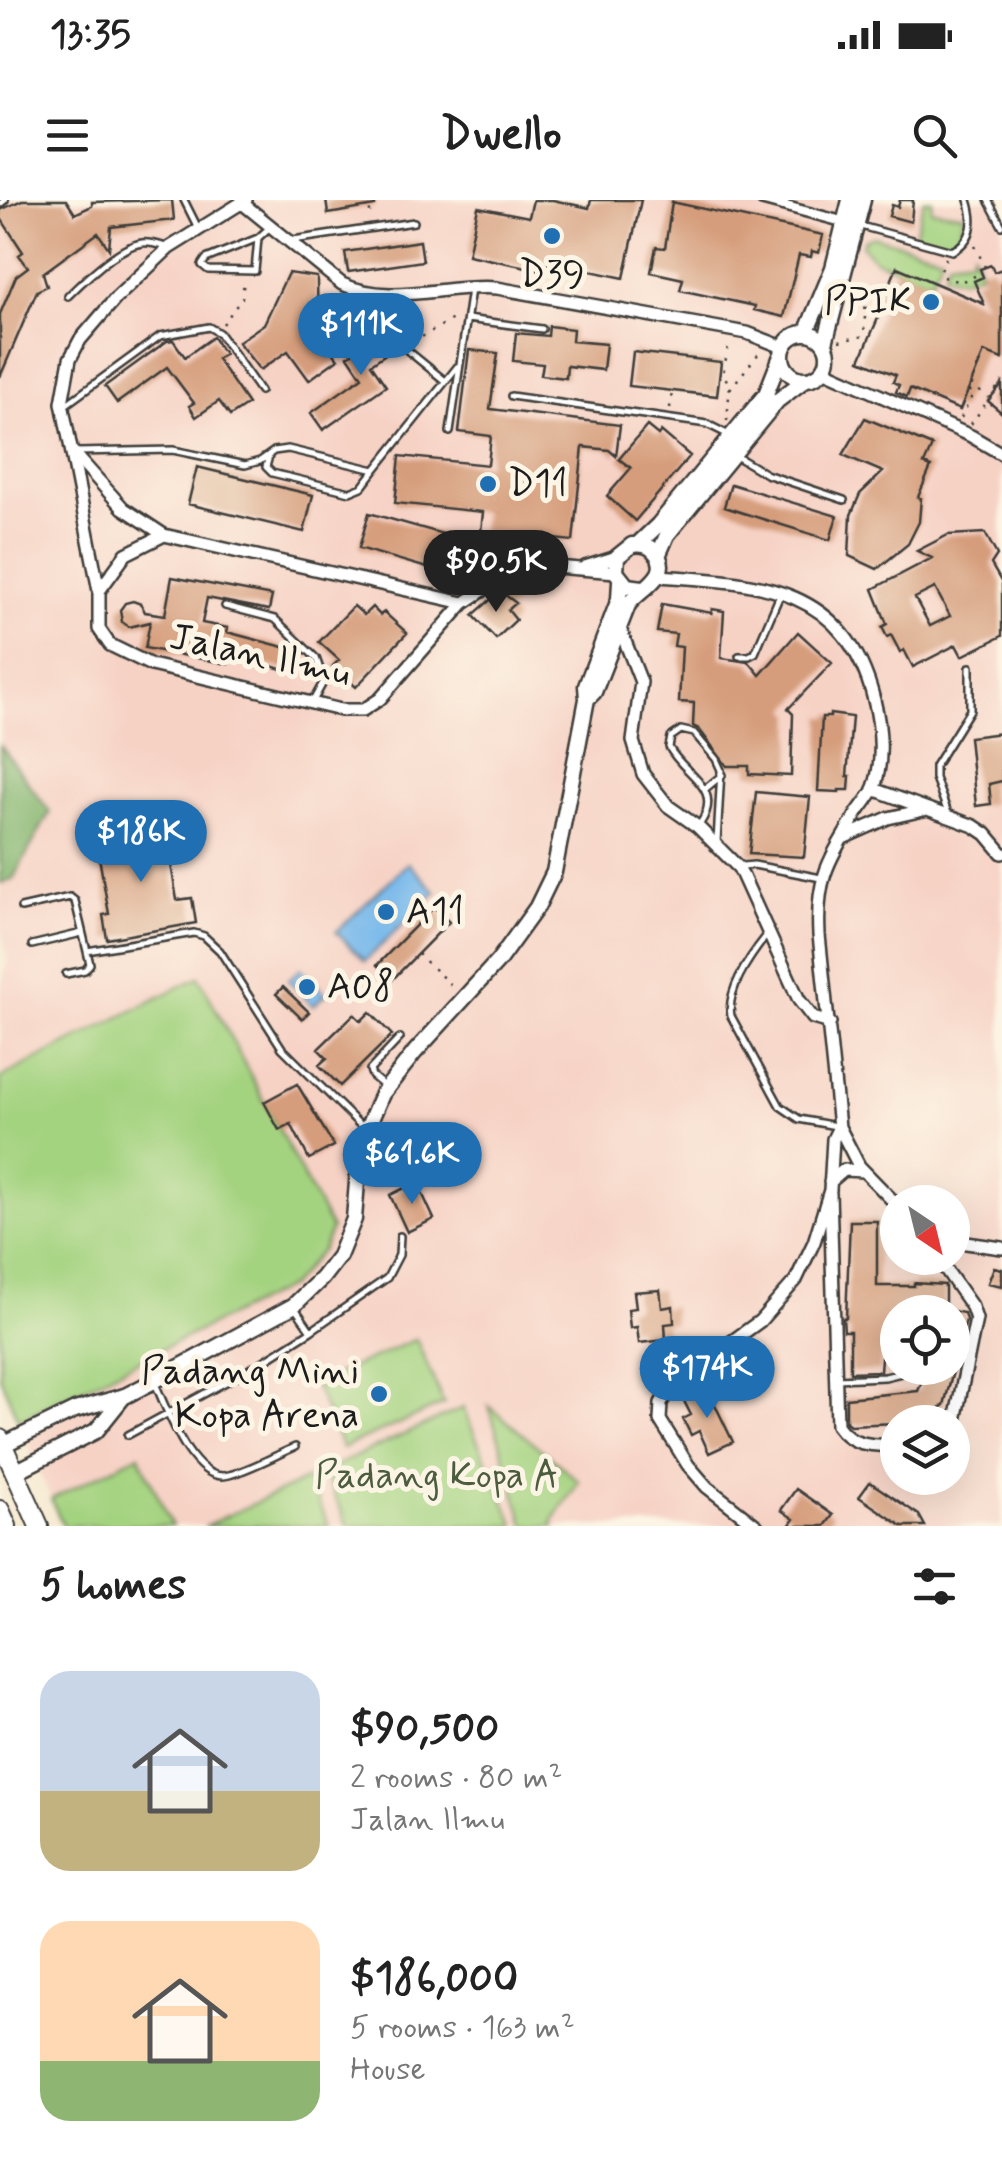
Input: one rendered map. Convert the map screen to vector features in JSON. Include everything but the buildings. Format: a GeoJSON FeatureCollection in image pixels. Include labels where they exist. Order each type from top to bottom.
{"type":"FeatureCollection","features":[{"type":"Feature","properties":{"kind":"highway"},"geometry":{"type":"LineString","coordinates":[[1,1442],[39,1526]]}},
{"type":"Feature","properties":{"kind":"street"},"geometry":{"type":"LineString","coordinates":[[762,200],[851,224]]}},
{"type":"Feature","properties":{"kind":"street"},"geometry":{"type":"LineString","coordinates":[[659,576],[658,556],[667,535],[778,401],[824,370],[828,360],[825,344],[851,224],[850,200]]}},
{"type":"Feature","properties":{"kind":"street"},"geometry":{"type":"LineString","coordinates":[[806,333],[863,200]]}},
{"type":"Feature","properties":{"kind":"street"},"geometry":{"type":"LineString","coordinates":[[63,406],[65,376],[80,340],[116,298],[169,248],[244,201],[270,228],[342,284],[356,290],[402,294],[472,286],[730,330],[767,340],[782,352],[792,375],[806,379]]}},
{"type":"Feature","properties":{"kind":"street"},"geometry":{"type":"LineString","coordinates":[[1,1442],[74,1410],[125,1396],[293,1306],[322,1278],[348,1237],[354,1218],[357,1157],[365,1130],[386,1088],[498,962],[538,907],[554,872],[586,686],[619,599],[618,570],[626,547],[638,544],[732,437],[766,394],[782,352],[793,336],[806,333],[825,344]]}},
{"type":"Feature","properties":{"kind":"street"},"geometry":{"type":"LineString","coordinates":[[824,370],[1002,454]]}},
{"type":"Feature","properties":{"kind":"street","name":"Jalan Ilmu"},"geometry":{"type":"LineString","coordinates":[[63,406],[99,591],[98,629],[126,655],[195,677],[340,710],[364,710],[380,699],[464,602],[515,568],[532,565],[618,570]]}},
{"type":"Feature","properties":{"kind":"street"},"geometry":{"type":"LineString","coordinates":[[73,452],[123,508],[164,535],[464,602]]}},
{"type":"Feature","properties":{"kind":"street"},"geometry":{"type":"LineString","coordinates":[[99,591],[126,554],[164,535]]}},
{"type":"Feature","properties":{"kind":"street"},"geometry":{"type":"LineString","coordinates":[[638,544],[658,556]]}},
{"type":"Feature","properties":{"kind":"street"},"geometry":{"type":"LineString","coordinates":[[618,570],[635,589],[644,588]]}},
{"type":"Feature","properties":{"kind":"street"},"geometry":{"type":"LineString","coordinates":[[586,699],[594,692],[618,626],[635,595],[659,576],[728,581],[781,592],[822,611],[857,650],[878,712],[880,745],[873,789],[821,878],[818,935],[838,1126],[863,1171],[880,1188]]}},
{"type":"Feature","properties":{"kind":"street"},"geometry":{"type":"LineString","coordinates":[[618,626],[642,682],[633,741],[643,774],[668,806],[698,828],[739,868],[806,1011],[830,1024]]}},
{"type":"Feature","properties":{"kind":"street"},"geometry":{"type":"LineString","coordinates":[[873,789],[949,816],[986,834],[1002,853]]}},
{"type":"Feature","properties":{"kind":"street"},"geometry":{"type":"LineString","coordinates":[[842,838],[888,818],[928,809]]}},
{"type":"Feature","properties":{"kind":"street"},"geometry":{"type":"LineString","coordinates":[[838,1126],[833,1139],[830,1186],[835,1416],[841,1431],[858,1444],[880,1445]]}},
{"type":"Feature","properties":{"kind":"street"},"geometry":{"type":"LineString","coordinates":[[757,1526],[707,1487],[688,1465],[660,1420],[661,1403],[672,1385],[730,1344],[788,1293],[814,1242],[830,1186],[844,1170],[863,1171]]}},
{"type":"Feature","properties":{"kind":"street"},"geometry":{"type":"LineString","coordinates":[[970,1244],[1002,1248]]}},
{"type":"Feature","properties":{"kind":"street"},"geometry":{"type":"LineString","coordinates":[[950,1275],[976,1319],[958,1405]]}},
{"type":"Feature","properties":{"kind":"street"},"geometry":{"type":"LineString","coordinates":[[15,1472],[96,1431],[125,1396]]}},
{"type":"Feature","properties":{"kind":"lane"},"geometry":{"type":"LineString","coordinates":[[184,200],[198,228]]}},
{"type":"Feature","properties":{"kind":"lane"},"geometry":{"type":"LineString","coordinates":[[851,224],[952,251],[964,244],[972,229],[968,200]]}},
{"type":"Feature","properties":{"kind":"lane"},"geometry":{"type":"LineString","coordinates":[[988,200],[1002,226]]}},
{"type":"Feature","properties":{"kind":"lane"},"geometry":{"type":"LineString","coordinates":[[290,240],[414,222]]}},
{"type":"Feature","properties":{"kind":"lane"},"geometry":{"type":"LineString","coordinates":[[258,238],[255,271],[208,270],[202,265],[206,259],[258,238],[270,228]]}},
{"type":"Feature","properties":{"kind":"lane"},"geometry":{"type":"LineString","coordinates":[[68,296],[97,269],[135,245],[147,242],[169,248]]}},
{"type":"Feature","properties":{"kind":"lane"},"geometry":{"type":"LineString","coordinates":[[450,432],[472,286]]}},
{"type":"Feature","properties":{"kind":"lane"},"geometry":{"type":"LineString","coordinates":[[466,320],[542,328]]}},
{"type":"Feature","properties":{"kind":"lane"},"geometry":{"type":"LineString","coordinates":[[63,406],[160,336],[209,326],[219,333],[260,391]]}},
{"type":"Feature","properties":{"kind":"lane"},"geometry":{"type":"LineString","coordinates":[[407,350],[444,380]]}},
{"type":"Feature","properties":{"kind":"lane"},"geometry":{"type":"LineString","coordinates":[[269,456],[266,467],[272,474],[350,492],[362,488],[457,367]]}},
{"type":"Feature","properties":{"kind":"lane"},"geometry":{"type":"LineString","coordinates":[[511,396],[707,424],[732,437]]}},
{"type":"Feature","properties":{"kind":"lane"},"geometry":{"type":"LineString","coordinates":[[73,452],[174,450],[245,465],[288,449],[374,470]]}},
{"type":"Feature","properties":{"kind":"lane"},"geometry":{"type":"LineString","coordinates":[[734,454],[766,474],[844,500]]}},
{"type":"Feature","properties":{"kind":"lane"},"geometry":{"type":"LineString","coordinates":[[739,656],[755,652],[781,592]]}},
{"type":"Feature","properties":{"kind":"lane"},"geometry":{"type":"LineString","coordinates":[[225,606],[275,619],[316,658],[324,680],[312,703]]}},
{"type":"Feature","properties":{"kind":"lane"},"geometry":{"type":"LineString","coordinates":[[949,816],[935,778],[935,766],[970,710],[970,668]]}},
{"type":"Feature","properties":{"kind":"lane"},"geometry":{"type":"LineString","coordinates":[[698,828],[708,809],[705,789],[672,754],[669,744],[673,734],[686,730],[694,732],[716,758],[722,775],[716,845]]}},
{"type":"Feature","properties":{"kind":"lane"},"geometry":{"type":"LineString","coordinates":[[705,789],[722,775]]}},
{"type":"Feature","properties":{"kind":"lane"},"geometry":{"type":"LineString","coordinates":[[739,868],[754,864],[821,878]]}},
{"type":"Feature","properties":{"kind":"lane"},"geometry":{"type":"LineString","coordinates":[[21,908],[72,898],[88,968],[66,974]]}},
{"type":"Feature","properties":{"kind":"lane"},"geometry":{"type":"LineString","coordinates":[[87,951],[194,933],[204,936],[220,950],[282,1048],[365,1130]]}},
{"type":"Feature","properties":{"kind":"lane"},"geometry":{"type":"LineString","coordinates":[[32,945],[82,934]]}},
{"type":"Feature","properties":{"kind":"lane"},"geometry":{"type":"LineString","coordinates":[[768,934],[752,954],[730,1002],[731,1016],[780,1106],[799,1118],[838,1126]]}},
{"type":"Feature","properties":{"kind":"lane"},"geometry":{"type":"LineString","coordinates":[[386,1088],[370,1070],[400,1038]]}},
{"type":"Feature","properties":{"kind":"lane"},"geometry":{"type":"LineString","coordinates":[[128,1434],[311,1331],[387,1278],[399,1256],[400,1236]]}},
{"type":"Feature","properties":{"kind":"lane"},"geometry":{"type":"LineString","coordinates":[[293,1306],[311,1331]]}},
{"type":"Feature","properties":{"kind":"lane"},"geometry":{"type":"LineString","coordinates":[[834,1380],[880,1377]]}},
{"type":"Feature","properties":{"kind":"lane"},"geometry":{"type":"LineString","coordinates":[[154,1380],[196,1465],[210,1476],[226,1476],[295,1447]]}},
{"type":"Feature","properties":{"kind":"path"},"geometry":{"type":"LineString","coordinates":[[368,200],[371,218]]}},
{"type":"Feature","properties":{"kind":"path"},"geometry":{"type":"LineString","coordinates":[[978,250],[985,267]]}},
{"type":"Feature","properties":{"kind":"path"},"geometry":{"type":"LineString","coordinates":[[941,270],[947,256]]}},
{"type":"Feature","properties":{"kind":"path"},"geometry":{"type":"LineString","coordinates":[[943,276],[960,282],[982,273]]}},
{"type":"Feature","properties":{"kind":"path"},"geometry":{"type":"LineString","coordinates":[[229,318],[244,288]]}},
{"type":"Feature","properties":{"kind":"path"},"geometry":{"type":"LineString","coordinates":[[864,336],[866,294]]}},
{"type":"Feature","properties":{"kind":"path"},"geometry":{"type":"LineString","coordinates":[[420,337],[468,311]]}},
{"type":"Feature","properties":{"kind":"path"},"geometry":{"type":"LineString","coordinates":[[727,419],[729,390],[724,374],[730,330]]}},
{"type":"Feature","properties":{"kind":"path"},"geometry":{"type":"LineString","coordinates":[[825,344],[864,336],[869,339]]}},
{"type":"Feature","properties":{"kind":"path"},"geometry":{"type":"LineString","coordinates":[[729,390],[767,340]]}},
{"type":"Feature","properties":{"kind":"path"},"geometry":{"type":"LineString","coordinates":[[972,422],[1002,381]]}},
{"type":"Feature","properties":{"kind":"path"},"geometry":{"type":"LineString","coordinates":[[961,419],[973,394],[972,385],[988,398]]}},
{"type":"Feature","properties":{"kind":"path"},"geometry":{"type":"LineString","coordinates":[[669,414],[672,391]]}},
{"type":"Feature","properties":{"kind":"path"},"geometry":{"type":"LineString","coordinates":[[418,954],[466,998]]}},
{"type":"Feature","properties":{"kind":"shaded area"},"geometry":{"type":"Polygon","coordinates":[[[0,200],[1002,200],[1002,1526],[62,1526],[0,1377],[0,994],[8,960],[0,921],[0,200]]]}},
{"type":"Feature","properties":{"kind":"green space"},"geometry":{"type":"Polygon","coordinates":[[[924,200],[932,200],[931,210],[964,214],[960,235],[943,241],[915,234],[924,200]]]}},
{"type":"Feature","properties":{"kind":"green space"},"geometry":{"type":"Polygon","coordinates":[[[873,236],[942,256],[931,281],[875,260],[862,246],[864,240],[873,236]]]}},
{"type":"Feature","properties":{"kind":"green space"},"geometry":{"type":"Polygon","coordinates":[[[973,252],[981,272],[961,279],[944,274],[948,261],[971,258],[973,252]]]}},
{"type":"Feature","properties":{"kind":"green space"},"geometry":{"type":"Polygon","coordinates":[[[0,745],[50,812],[13,879],[0,883],[0,745]]]}},
{"type":"Feature","properties":{"kind":"green space"},"geometry":{"type":"Polygon","coordinates":[[[199,977],[331,1229],[322,1250],[290,1286],[18,1420],[0,1377],[0,1078],[199,977]]]}},
{"type":"Feature","properties":{"kind":"green space","name":"Padang Mini Kopa Arena"},"geometry":{"type":"Polygon","coordinates":[[[416,1339],[444,1404],[342,1448],[314,1384],[416,1339]]]}},
{"type":"Feature","properties":{"kind":"green space"},"geometry":{"type":"Polygon","coordinates":[[[489,1406],[579,1481],[552,1522],[554,1526],[525,1526],[489,1406]]]}},
{"type":"Feature","properties":{"kind":"green space","name":"Padang Kopa A"},"geometry":{"type":"Polygon","coordinates":[[[463,1408],[515,1526],[348,1526],[323,1471],[463,1408]]]}},
{"type":"Feature","properties":{"kind":"green space"},"geometry":{"type":"Polygon","coordinates":[[[139,1455],[172,1526],[63,1526],[51,1499],[139,1455]]]}},
{"type":"Feature","properties":{"kind":"green space"},"geometry":{"type":"Polygon","coordinates":[[[307,1479],[329,1526],[205,1526],[307,1479]]]}},
{"type":"Feature","properties":{"kind":"water","name":"A11"},"geometry":{"type":"Polygon","coordinates":[[[408,863],[436,892],[365,961],[336,932],[408,863]]]}},
{"type":"Feature","properties":{"kind":"water","name":"A08"},"geometry":{"type":"Polygon","coordinates":[[[301,968],[326,994],[313,1006],[288,980],[301,968]]]}},
{"type":"Feature","properties":{"kind":"place","name":"D39"},"geometry":{"type":"Point","coordinates":[552,236]}},
{"type":"Feature","properties":{"kind":"place","name":"PPIK"},"geometry":{"type":"Point","coordinates":[931,302]}},
{"type":"Feature","properties":{"kind":"place","name":"D11"},"geometry":{"type":"Point","coordinates":[488,484]}},
{"type":"Feature","properties":{"kind":"place","name":"A11"},"geometry":{"type":"Point","coordinates":[386,912]}},
{"type":"Feature","properties":{"kind":"place","name":"A08"},"geometry":{"type":"Point","coordinates":[307,987]}},
{"type":"Feature","properties":{"kind":"place","name":"Padang Mini Kopa Arena"},"geometry":{"type":"Point","coordinates":[379,1394]}}]}
